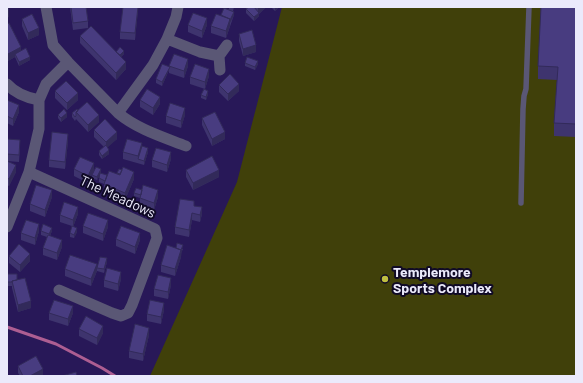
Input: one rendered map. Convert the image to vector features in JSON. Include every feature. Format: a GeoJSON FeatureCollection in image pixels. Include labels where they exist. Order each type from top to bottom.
{"type":"FeatureCollection","features":[{"type":"Feature","properties":{"kind":"street"},"geometry":{"type":"LineString","coordinates":[[46,7],[53,45],[118,113],[126,120],[144,129],[186,146]]}},
{"type":"Feature","properties":{"kind":"street"},"geometry":{"type":"LineString","coordinates":[[118,113],[153,65],[176,17],[178,7]]}},
{"type":"Feature","properties":{"kind":"street"},"geometry":{"type":"LineString","coordinates":[[166,39],[200,52],[219,56]]}},
{"type":"Feature","properties":{"kind":"street"},"geometry":{"type":"LineString","coordinates":[[220,70],[219,56],[227,45]]}},
{"type":"Feature","properties":{"kind":"street"},"geometry":{"type":"LineString","coordinates":[[7,227],[29,172],[39,129],[39,100],[46,84],[68,62]]}},
{"type":"Feature","properties":{"kind":"street"},"geometry":{"type":"LineString","coordinates":[[7,84],[30,98],[39,100]]}},
{"type":"Feature","properties":{"kind":"street","name":"The Meadows"},"geometry":{"type":"LineString","coordinates":[[29,172],[155,229],[158,238],[128,313],[121,316],[59,290]]}},
{"type":"Feature","properties":{"kind":"lane"},"geometry":{"type":"LineString","coordinates":[[521,203],[523,109],[526,89],[529,7]]}},
{"type":"Feature","properties":{"kind":"shaded area","name":"Templemore Sports Complex"},"geometry":{"type":"Polygon","coordinates":[[[282,7],[576,7],[576,376],[150,376],[237,182],[282,7]]]}},
{"type":"Feature","properties":{"kind":"building"},"geometry":{"type":"Polygon","coordinates":[[[71,7],[86,7],[88,21],[73,23],[71,7]]]}},
{"type":"Feature","properties":{"kind":"building"},"geometry":{"type":"Polygon","coordinates":[[[123,7],[138,7],[135,33],[120,32],[123,7]]]}},
{"type":"Feature","properties":{"kind":"building"},"geometry":{"type":"Polygon","coordinates":[[[249,7],[254,7],[259,13],[254,17],[246,9],[249,7]]]}},
{"type":"Feature","properties":{"kind":"building"},"geometry":{"type":"Polygon","coordinates":[[[541,7],[576,7],[576,124],[554,123],[558,67],[538,66],[541,7]]]}},
{"type":"Feature","properties":{"kind":"building"},"geometry":{"type":"Polygon","coordinates":[[[224,8],[234,12],[230,20],[221,15],[224,8]]]}},
{"type":"Feature","properties":{"kind":"building"},"geometry":{"type":"Polygon","coordinates":[[[193,13],[207,18],[202,31],[188,25],[193,13]]]}},
{"type":"Feature","properties":{"kind":"building"},"geometry":{"type":"Polygon","coordinates":[[[32,14],[39,28],[28,33],[22,19],[32,14]]]}},
{"type":"Feature","properties":{"kind":"building"},"geometry":{"type":"Polygon","coordinates":[[[216,14],[230,19],[226,31],[211,26],[216,14]]]}},
{"type":"Feature","properties":{"kind":"building"},"geometry":{"type":"Polygon","coordinates":[[[9,23],[21,47],[8,54],[7,24],[9,23]]]}},
{"type":"Feature","properties":{"kind":"building"},"geometry":{"type":"Polygon","coordinates":[[[91,26],[126,62],[116,73],[80,36],[91,26]]]}},
{"type":"Feature","properties":{"kind":"building"},"geometry":{"type":"Polygon","coordinates":[[[252,30],[256,45],[243,49],[239,34],[252,30]]]}},
{"type":"Feature","properties":{"kind":"building"},"geometry":{"type":"Polygon","coordinates":[[[120,47],[124,51],[120,55],[116,52],[120,47]]]}},
{"type":"Feature","properties":{"kind":"building"},"geometry":{"type":"Polygon","coordinates":[[[26,48],[30,57],[19,62],[15,54],[26,48]]]}},
{"type":"Feature","properties":{"kind":"building"},"geometry":{"type":"Polygon","coordinates":[[[174,54],[188,59],[184,71],[169,66],[174,54]]]}},
{"type":"Feature","properties":{"kind":"building"},"geometry":{"type":"Polygon","coordinates":[[[247,57],[258,61],[255,67],[245,63],[247,57]]]}},
{"type":"Feature","properties":{"kind":"building"},"geometry":{"type":"Polygon","coordinates":[[[162,64],[170,67],[162,82],[156,79],[162,64]]]}},
{"type":"Feature","properties":{"kind":"building"},"geometry":{"type":"Polygon","coordinates":[[[195,64],[209,69],[205,82],[190,77],[195,64]]]}},
{"type":"Feature","properties":{"kind":"building"},"geometry":{"type":"Polygon","coordinates":[[[230,74],[239,84],[228,94],[219,85],[230,74]]]}},
{"type":"Feature","properties":{"kind":"building"},"geometry":{"type":"Polygon","coordinates":[[[66,81],[78,93],[67,103],[55,91],[66,81]]]}},
{"type":"Feature","properties":{"kind":"building"},"geometry":{"type":"Polygon","coordinates":[[[147,89],[160,97],[153,108],[140,100],[147,89]]]}},
{"type":"Feature","properties":{"kind":"building"},"geometry":{"type":"Polygon","coordinates":[[[204,89],[208,91],[206,97],[201,95],[204,89]]]}},
{"type":"Feature","properties":{"kind":"building"},"geometry":{"type":"Polygon","coordinates":[[[7,100],[19,105],[13,119],[7,116],[7,100]]]}},
{"type":"Feature","properties":{"kind":"building"},"geometry":{"type":"Polygon","coordinates":[[[87,102],[99,115],[88,125],[76,112],[87,102]]]}},
{"type":"Feature","properties":{"kind":"building"},"geometry":{"type":"Polygon","coordinates":[[[170,103],[185,108],[181,121],[166,116],[170,103]]]}},
{"type":"Feature","properties":{"kind":"building"},"geometry":{"type":"Polygon","coordinates":[[[64,109],[67,113],[61,118],[58,115],[64,109]]]}},
{"type":"Feature","properties":{"kind":"building"},"geometry":{"type":"Polygon","coordinates":[[[77,109],[78,111],[76,112],[75,117],[72,113],[77,109]]]}},
{"type":"Feature","properties":{"kind":"building"},"geometry":{"type":"Polygon","coordinates":[[[215,112],[225,132],[212,139],[202,118],[215,112]]]}},
{"type":"Feature","properties":{"kind":"building"},"geometry":{"type":"Polygon","coordinates":[[[105,119],[117,132],[106,142],[94,130],[105,119]]]}},
{"type":"Feature","properties":{"kind":"building"},"geometry":{"type":"Polygon","coordinates":[[[52,132],[68,134],[65,162],[49,160],[52,132]]]}},
{"type":"Feature","properties":{"kind":"building"},"geometry":{"type":"Polygon","coordinates":[[[7,139],[20,140],[19,155],[7,154],[7,139]]]}},
{"type":"Feature","properties":{"kind":"building"},"geometry":{"type":"Polygon","coordinates":[[[127,139],[142,143],[138,156],[123,152],[127,139]]]}},
{"type":"Feature","properties":{"kind":"building"},"geometry":{"type":"Polygon","coordinates":[[[106,145],[109,150],[102,156],[99,151],[106,145]]]}},
{"type":"Feature","properties":{"kind":"building"},"geometry":{"type":"Polygon","coordinates":[[[142,146],[148,148],[144,161],[138,159],[142,146]]]}},
{"type":"Feature","properties":{"kind":"building"},"geometry":{"type":"Polygon","coordinates":[[[156,148],[171,152],[167,165],[152,160],[156,148]]]}},
{"type":"Feature","properties":{"kind":"building"},"geometry":{"type":"Polygon","coordinates":[[[212,156],[219,170],[193,183],[186,170],[212,156]]]}},
{"type":"Feature","properties":{"kind":"building"},"geometry":{"type":"Polygon","coordinates":[[[80,157],[94,163],[88,176],[74,169],[80,157]]]}},
{"type":"Feature","properties":{"kind":"building"},"geometry":{"type":"Polygon","coordinates":[[[7,161],[16,165],[9,179],[7,178],[7,161]]]}},
{"type":"Feature","properties":{"kind":"building"},"geometry":{"type":"Polygon","coordinates":[[[96,167],[101,169],[97,177],[92,175],[96,167]]]}},
{"type":"Feature","properties":{"kind":"building"},"geometry":{"type":"Polygon","coordinates":[[[123,167],[134,172],[125,193],[104,184],[109,171],[120,175],[123,167]]]}},
{"type":"Feature","properties":{"kind":"building"},"geometry":{"type":"Polygon","coordinates":[[[119,169],[122,170],[120,174],[117,173],[119,169]]]}},
{"type":"Feature","properties":{"kind":"building"},"geometry":{"type":"Polygon","coordinates":[[[100,173],[107,175],[105,181],[99,178],[100,173]]]}},
{"type":"Feature","properties":{"kind":"building"},"geometry":{"type":"Polygon","coordinates":[[[36,185],[52,190],[45,210],[30,204],[36,185]]]}},
{"type":"Feature","properties":{"kind":"building"},"geometry":{"type":"Polygon","coordinates":[[[143,185],[158,190],[154,203],[140,198],[143,185]]]}},
{"type":"Feature","properties":{"kind":"building"},"geometry":{"type":"Polygon","coordinates":[[[136,188],[142,190],[141,195],[134,193],[136,188]]]}},
{"type":"Feature","properties":{"kind":"building"},"geometry":{"type":"Polygon","coordinates":[[[180,199],[194,201],[194,206],[202,207],[200,215],[192,213],[189,230],[175,227],[180,199]]]}},
{"type":"Feature","properties":{"kind":"building"},"geometry":{"type":"Polygon","coordinates":[[[64,202],[78,207],[73,220],[60,215],[64,202]]]}},
{"type":"Feature","properties":{"kind":"building"},"geometry":{"type":"Polygon","coordinates":[[[88,213],[108,220],[103,234],[83,226],[88,213]]]}},
{"type":"Feature","properties":{"kind":"building"},"geometry":{"type":"Polygon","coordinates":[[[26,220],[39,224],[35,238],[21,233],[26,220]]]}},
{"type":"Feature","properties":{"kind":"building"},"geometry":{"type":"Polygon","coordinates":[[[43,224],[52,228],[49,234],[41,231],[43,224]]]}},
{"type":"Feature","properties":{"kind":"building"},"geometry":{"type":"Polygon","coordinates":[[[72,226],[77,228],[74,235],[70,233],[72,226]]]}},
{"type":"Feature","properties":{"kind":"building"},"geometry":{"type":"Polygon","coordinates":[[[121,226],[140,233],[135,247],[116,239],[121,226]]]}},
{"type":"Feature","properties":{"kind":"building"},"geometry":{"type":"Polygon","coordinates":[[[48,235],[62,240],[57,253],[43,248],[48,235]]]}},
{"type":"Feature","properties":{"kind":"building"},"geometry":{"type":"Polygon","coordinates":[[[177,243],[183,245],[181,250],[176,248],[177,243]]]}},
{"type":"Feature","properties":{"kind":"building"},"geometry":{"type":"Polygon","coordinates":[[[19,244],[30,254],[20,265],[9,256],[19,244]]]}},
{"type":"Feature","properties":{"kind":"building"},"geometry":{"type":"Polygon","coordinates":[[[167,245],[181,250],[175,269],[161,265],[167,245]]]}},
{"type":"Feature","properties":{"kind":"building"},"geometry":{"type":"Polygon","coordinates":[[[70,255],[97,264],[91,279],[65,269],[70,255]]]}},
{"type":"Feature","properties":{"kind":"building"},"geometry":{"type":"Polygon","coordinates":[[[100,257],[107,258],[104,269],[97,268],[100,257]]]}},
{"type":"Feature","properties":{"kind":"building"},"geometry":{"type":"Polygon","coordinates":[[[107,268],[121,272],[118,284],[104,280],[107,268]]]}},
{"type":"Feature","properties":{"kind":"building"},"geometry":{"type":"Polygon","coordinates":[[[7,274],[17,274],[17,280],[7,282],[7,274]]]}},
{"type":"Feature","properties":{"kind":"building"},"geometry":{"type":"Polygon","coordinates":[[[158,275],[171,278],[168,292],[154,289],[158,275]]]}},
{"type":"Feature","properties":{"kind":"building"},"geometry":{"type":"Polygon","coordinates":[[[25,278],[31,301],[18,305],[12,281],[25,278]]]}},
{"type":"Feature","properties":{"kind":"building"},"geometry":{"type":"Polygon","coordinates":[[[54,300],[73,306],[68,319],[49,313],[54,300]]]}},
{"type":"Feature","properties":{"kind":"building"},"geometry":{"type":"Polygon","coordinates":[[[150,300],[164,303],[161,317],[147,314],[150,300]]]}},
{"type":"Feature","properties":{"kind":"building"},"geometry":{"type":"Polygon","coordinates":[[[86,316],[103,326],[97,338],[79,329],[86,316]]]}},
{"type":"Feature","properties":{"kind":"building"},"geometry":{"type":"Polygon","coordinates":[[[135,324],[149,328],[143,354],[129,351],[135,324]]]}},
{"type":"Feature","properties":{"kind":"building"},"geometry":{"type":"Polygon","coordinates":[[[36,356],[43,369],[30,376],[23,376],[18,366],[36,356]]]}},
{"type":"Feature","properties":{"kind":"building"},"geometry":{"type":"Polygon","coordinates":[[[76,372],[77,376],[62,376],[76,372]]]}},
{"type":"Feature","properties":{"kind":"waterway"},"geometry":{"type":"LineString","coordinates":[[7,327],[56,344],[115,376]]}},
{"type":"Feature","properties":{"kind":"place","name":"Templemore Sports Complex"},"geometry":{"type":"Point","coordinates":[385,279]}}]}
